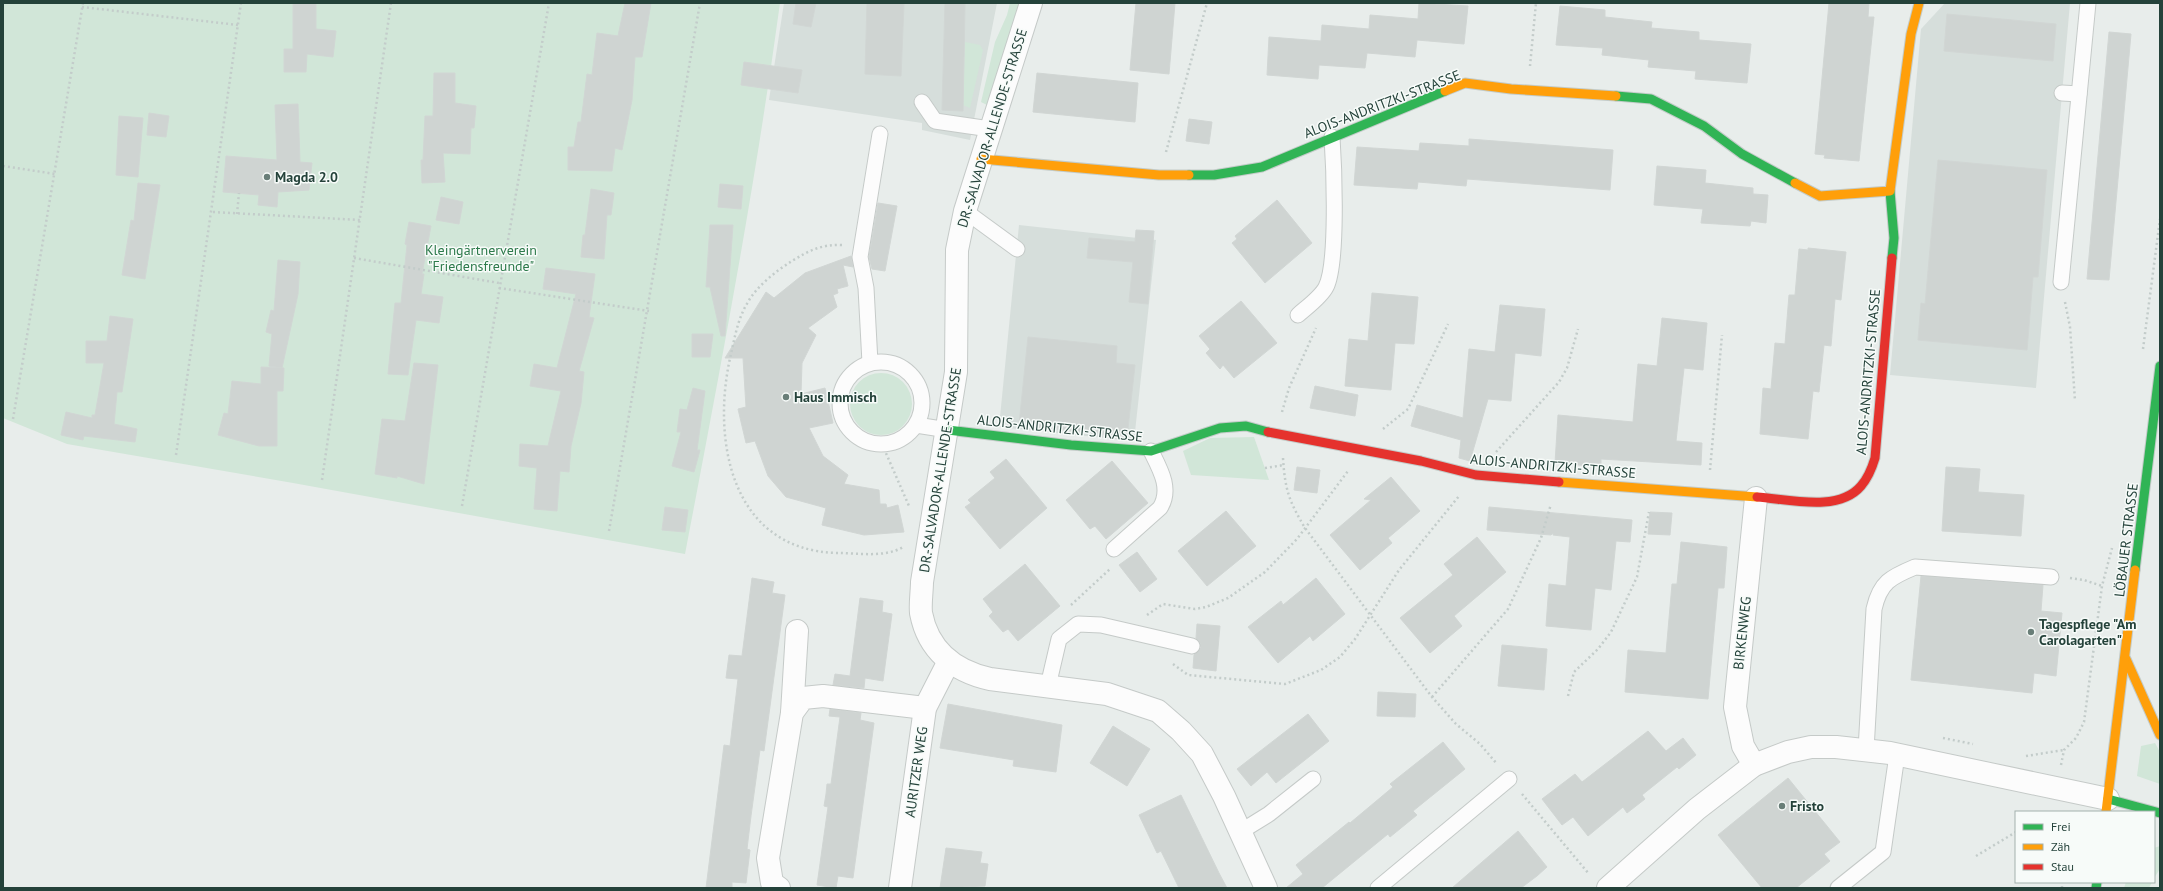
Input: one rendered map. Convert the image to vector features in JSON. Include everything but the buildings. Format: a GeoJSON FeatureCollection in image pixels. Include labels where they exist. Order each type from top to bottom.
{"type":"FeatureCollection","features":[{"type":"Feature","properties":{"kind":"street","name":"DR.-SALVADOR-ALLENDE-STRASSE"},"geometry":{"type":"LineString","coordinates":[[949,661],[936,648],[921,612],[922,582],[948,430],[956,372],[957,250],[965,211],[1031,3]]}},
{"type":"Feature","properties":{"kind":"street","name":"ALOIS-ANDRITZKI-STRASSE"},"geometry":{"type":"LineString","coordinates":[[948,430],[1078,446],[1150,451],[1220,428],[1246,426],[1282,435],[1364,450],[1476,476],[1821,502],[1839,500],[1854,494],[1870,473],[1875,458],[1894,238],[1890,191],[1911,34],[1920,3]]}},
{"type":"Feature","properties":{"kind":"street","name":"ALOIS-ANDRITZKI-STRASSE"},"geometry":{"type":"LineString","coordinates":[[981,159],[1159,175],[1214,175],[1262,167],[1465,83],[1528,90],[1576,92],[1651,99],[1704,126],[1742,154],[1820,196],[1890,191]]}},
{"type":"Feature","properties":{"kind":"street","name":"LÖBAUER STRASSE"},"geometry":{"type":"LineString","coordinates":[[2107,806],[2126,659],[2160,366]]}},
{"type":"Feature","properties":{"kind":"street","name":"BIRKENWEG"},"geometry":{"type":"LineString","coordinates":[[1754,765],[1743,746],[1735,707],[1756,498]]}},
{"type":"Feature","properties":{"kind":"street"},"geometry":{"type":"LineString","coordinates":[[773,886],[768,858],[792,713],[797,631]]}},
{"type":"Feature","properties":{"kind":"street"},"geometry":{"type":"LineString","coordinates":[[2126,659],[2160,735]]}},
{"type":"Feature","properties":{"kind":"street"},"geometry":{"type":"LineString","coordinates":[[949,661],[971,675],[990,679],[1107,694],[1158,711],[1181,731],[1202,754],[1215,777],[1266,888]]}},
{"type":"Feature","properties":{"kind":"street","name":"AURITZER WEG"},"geometry":{"type":"LineString","coordinates":[[900,888],[925,708],[949,661]]}},
{"type":"Feature","properties":{"kind":"street"},"geometry":{"type":"LineString","coordinates":[[792,713],[803,698],[823,696],[925,708]]}},
{"type":"Feature","properties":{"kind":"street"},"geometry":{"type":"LineString","coordinates":[[1600,882],[1754,765],[1788,752],[1811,747],[1836,747],[1898,755],[2056,787],[2107,806],[2145,811]]}},
{"type":"Feature","properties":{"kind":"lane"},"geometry":{"type":"LineString","coordinates":[[2061,282],[2088,3]]}},
{"type":"Feature","properties":{"kind":"lane"},"geometry":{"type":"LineString","coordinates":[[2062,93],[2079,94]]}},
{"type":"Feature","properties":{"kind":"lane"},"geometry":{"type":"LineString","coordinates":[[922,102],[935,121],[990,129]]}},
{"type":"Feature","properties":{"kind":"lane"},"geometry":{"type":"LineString","coordinates":[[870,363],[866,288],[860,257],[880,134]]}},
{"type":"Feature","properties":{"kind":"lane"},"geometry":{"type":"LineString","coordinates":[[1298,315],[1326,288],[1331,271],[1333,193],[1332,137]]}},
{"type":"Feature","properties":{"kind":"lane"},"geometry":{"type":"LineString","coordinates":[[965,211],[1017,249]]}},
{"type":"Feature","properties":{"kind":"lane"},"geometry":{"type":"LineString","coordinates":[[884,362],[898,365],[910,373],[918,384],[922,398],[921,412],[916,425],[906,435],[895,441],[882,444],[869,442],[857,436],[848,427],[842,415],[840,402],[842,389],[848,378],[858,369],[870,363],[884,362]]}},
{"type":"Feature","properties":{"kind":"lane"},"geometry":{"type":"LineString","coordinates":[[916,425],[948,430]]}},
{"type":"Feature","properties":{"kind":"lane"},"geometry":{"type":"LineString","coordinates":[[1114,549],[1160,508],[1164,502],[1166,490],[1162,474],[1150,451]]}},
{"type":"Feature","properties":{"kind":"lane"},"geometry":{"type":"LineString","coordinates":[[1866,750],[1874,609],[1877,593],[1895,575],[1915,567],[2051,577]]}},
{"type":"Feature","properties":{"kind":"lane"},"geometry":{"type":"LineString","coordinates":[[1048,686],[1059,639],[1078,624],[1089,623],[1192,646]]}},
{"type":"Feature","properties":{"kind":"lane"},"geometry":{"type":"LineString","coordinates":[[1838,888],[1883,852],[1898,755]]}},
{"type":"Feature","properties":{"kind":"lane"},"geometry":{"type":"LineString","coordinates":[[1240,832],[1269,814],[1313,779]]}},
{"type":"Feature","properties":{"kind":"lane"},"geometry":{"type":"LineString","coordinates":[[1378,888],[1509,779]]}},
{"type":"Feature","properties":{"kind":"path"},"geometry":{"type":"LineString","coordinates":[[176,454],[213,212],[242,3]]}},
{"type":"Feature","properties":{"kind":"path"},"geometry":{"type":"LineString","coordinates":[[322,480],[391,3]]}},
{"type":"Feature","properties":{"kind":"path"},"geometry":{"type":"LineString","coordinates":[[462,506],[499,283],[549,3]]}},
{"type":"Feature","properties":{"kind":"path"},"geometry":{"type":"LineString","coordinates":[[609,531],[649,311],[700,3]]}},
{"type":"Feature","properties":{"kind":"path"},"geometry":{"type":"LineString","coordinates":[[1159,175],[1207,3]]}},
{"type":"Feature","properties":{"kind":"path"},"geometry":{"type":"LineString","coordinates":[[1528,90],[1536,3]]}},
{"type":"Feature","properties":{"kind":"path"},"geometry":{"type":"LineString","coordinates":[[13,419],[83,5],[238,25]]}},
{"type":"Feature","properties":{"kind":"path"},"geometry":{"type":"LineString","coordinates":[[3,166],[55,174]]}},
{"type":"Feature","properties":{"kind":"path"},"geometry":{"type":"LineString","coordinates":[[236,214],[239,193]]}},
{"type":"Feature","properties":{"kind":"path"},"geometry":{"type":"LineString","coordinates":[[213,212],[360,220]]}},
{"type":"Feature","properties":{"kind":"path"},"geometry":{"type":"LineString","coordinates":[[2142,352],[2160,219]]}},
{"type":"Feature","properties":{"kind":"path"},"geometry":{"type":"LineString","coordinates":[[860,257],[852,249],[843,245],[817,247],[800,256],[775,274],[749,301],[740,318],[726,373],[723,413],[727,453],[737,487],[753,515],[771,532],[785,540],[803,547],[831,553],[864,554],[896,552],[908,544]]}},
{"type":"Feature","properties":{"kind":"path"},"geometry":{"type":"LineString","coordinates":[[354,258],[499,283]]}},
{"type":"Feature","properties":{"kind":"path"},"geometry":{"type":"LineString","coordinates":[[2061,282],[2070,328],[2075,401]]}},
{"type":"Feature","properties":{"kind":"path"},"geometry":{"type":"LineString","coordinates":[[499,288],[649,311]]}},
{"type":"Feature","properties":{"kind":"path"},"geometry":{"type":"LineString","coordinates":[[1132,632],[1139,622],[1163,604],[1195,609],[1206,607],[1228,598],[1265,572],[1297,539],[1364,450],[1381,430],[1408,409],[1448,324]]}},
{"type":"Feature","properties":{"kind":"path"},"geometry":{"type":"LineString","coordinates":[[1156,637],[1161,655],[1188,675],[1285,684],[1321,670],[1340,657],[1355,639],[1399,570],[1476,476],[1559,382],[1567,368],[1578,329]]}},
{"type":"Feature","properties":{"kind":"path"},"geometry":{"type":"LineString","coordinates":[[1707,494],[1722,335]]}},
{"type":"Feature","properties":{"kind":"path"},"geometry":{"type":"LineString","coordinates":[[1282,435],[1284,475],[1290,503],[1305,528],[1432,697],[1456,724],[1480,744],[1600,882]]}},
{"type":"Feature","properties":{"kind":"path"},"geometry":{"type":"LineString","coordinates":[[882,444],[910,507]]}},
{"type":"Feature","properties":{"kind":"path"},"geometry":{"type":"LineString","coordinates":[[1265,468],[1284,465]]}},
{"type":"Feature","properties":{"kind":"path"},"geometry":{"type":"LineString","coordinates":[[1432,697],[1508,609],[1522,582],[1550,514],[1555,482]]}},
{"type":"Feature","properties":{"kind":"path"},"geometry":{"type":"LineString","coordinates":[[1568,696],[1574,672],[1598,649],[1611,632],[1637,577],[1647,528],[1650,489]]}},
{"type":"Feature","properties":{"kind":"path"},"geometry":{"type":"LineString","coordinates":[[2020,756],[2040,756],[2064,750],[2076,738],[2084,722],[2102,586],[2114,540]]}},
{"type":"Feature","properties":{"kind":"path"},"geometry":{"type":"LineString","coordinates":[[2051,577],[2084,580],[2102,586]]}},
{"type":"Feature","properties":{"kind":"path"},"geometry":{"type":"LineString","coordinates":[[1069,606],[1076,598]]}},
{"type":"Feature","properties":{"kind":"path"},"geometry":{"type":"LineString","coordinates":[[1940,737],[1978,746]]}},
{"type":"Feature","properties":{"kind":"path"},"geometry":{"type":"LineString","coordinates":[[2056,787],[2064,750]]}},
{"type":"Feature","properties":{"kind":"path"},"geometry":{"type":"LineString","coordinates":[[1976,856],[2015,833]]}},
{"type":"Feature","properties":{"kind":"shaded area"},"geometry":{"type":"Polygon","coordinates":[[[784,3],[997,3],[970,140],[922,130],[922,123],[769,100],[784,3]]]}},
{"type":"Feature","properties":{"kind":"shaded area"},"geometry":{"type":"Polygon","coordinates":[[[1945,3],[2070,3],[2036,388],[1890,375],[1921,29],[1945,3]]]}},
{"type":"Feature","properties":{"kind":"shaded area"},"geometry":{"type":"Polygon","coordinates":[[[1019,225],[1156,240],[1134,441],[999,427],[1019,225]]]}},
{"type":"Feature","properties":{"kind":"green space","name":"Kleingärtnerverein \"Friedensfreunde\""},"geometry":{"type":"Polygon","coordinates":[[[3,3],[780,3],[760,141],[724,348],[685,554],[293,483],[67,444],[3,418],[3,3]]]}},
{"type":"Feature","properties":{"kind":"green space"},"geometry":{"type":"Polygon","coordinates":[[[1010,3],[1021,3],[989,104],[987,105],[981,102],[995,42],[1007,15],[1010,3]]]}},
{"type":"Feature","properties":{"kind":"green space"},"geometry":{"type":"Polygon","coordinates":[[[965,42],[980,45],[983,50],[970,108],[963,105],[965,42]]]}},
{"type":"Feature","properties":{"kind":"green space"},"geometry":{"type":"Polygon","coordinates":[[[875,373],[887,373],[903,382],[910,392],[912,404],[910,416],[903,426],[887,435],[875,435],[864,430],[855,421],[850,410],[850,398],[855,387],[864,378],[875,373]]]}},
{"type":"Feature","properties":{"kind":"green space"},"geometry":{"type":"Polygon","coordinates":[[[1254,437],[1269,480],[1191,475],[1183,451],[1210,438],[1254,437]]]}},
{"type":"Feature","properties":{"kind":"green space"},"geometry":{"type":"Polygon","coordinates":[[[2155,743],[2160,752],[2160,784],[2137,776],[2141,746],[2155,743]]]}},
{"type":"Feature","properties":{"kind":"green space"},"geometry":{"type":"Polygon","coordinates":[[[2160,846],[2160,869],[2155,876],[2155,848],[2160,846]]]}},
{"type":"Feature","properties":{"kind":"green space"},"geometry":{"type":"Polygon","coordinates":[[[2126,883],[2152,883],[2149,888],[2124,888],[2126,883]]]}},
{"type":"Feature","properties":{"kind":"traffic: fast"},"geometry":{"type":"LineString","coordinates":[[1189,175],[1214,175],[1262,167],[1445,91]]}},
{"type":"Feature","properties":{"kind":"traffic: fast"},"geometry":{"type":"LineString","coordinates":[[1616,96],[1651,99],[1704,126],[1742,154],[1795,183]]}},
{"type":"Feature","properties":{"kind":"traffic: fast"},"geometry":{"type":"LineString","coordinates":[[1890,191],[1894,238],[1892,258]]}},
{"type":"Feature","properties":{"kind":"traffic: fast"},"geometry":{"type":"LineString","coordinates":[[2135,570],[2160,366]]}},
{"type":"Feature","properties":{"kind":"traffic: fast"},"geometry":{"type":"LineString","coordinates":[[948,430],[1071,445],[1151,451],[1220,428],[1246,426],[1268,432]]}},
{"type":"Feature","properties":{"kind":"traffic: fast"},"geometry":{"type":"LineString","coordinates":[[2108,799],[2153,811]]}},
{"type":"Feature","properties":{"kind":"traffic: fast"},"geometry":{"type":"LineString","coordinates":[[2155,812],[2160,813]]}},
{"type":"Feature","properties":{"kind":"traffic: fast"},"geometry":{"type":"LineString","coordinates":[[2096,888],[2097,883]]}},
{"type":"Feature","properties":{"kind":"traffic: slow"},"geometry":{"type":"LineString","coordinates":[[1795,183],[1820,196],[1890,191],[1911,34],[1919,3]]}},
{"type":"Feature","properties":{"kind":"traffic: slow"},"geometry":{"type":"LineString","coordinates":[[1445,91],[1465,83],[1511,89],[1616,96]]}},
{"type":"Feature","properties":{"kind":"traffic: slow"},"geometry":{"type":"LineString","coordinates":[[981,159],[1159,175],[1189,175]]}},
{"type":"Feature","properties":{"kind":"traffic: slow"},"geometry":{"type":"LineString","coordinates":[[1559,482],[1757,497]]}},
{"type":"Feature","properties":{"kind":"traffic: slow"},"geometry":{"type":"LineString","coordinates":[[2106,811],[2135,570]]}},
{"type":"Feature","properties":{"kind":"traffic: slow"},"geometry":{"type":"LineString","coordinates":[[2126,659],[2160,735]]}},
{"type":"Feature","properties":{"kind":"traffic: jam"},"geometry":{"type":"LineString","coordinates":[[1757,497],[1797,502],[1826,502],[1851,494],[1861,486],[1868,476],[1875,458],[1892,258]]}},
{"type":"Feature","properties":{"kind":"traffic: jam"},"geometry":{"type":"LineString","coordinates":[[1268,432],[1421,461],[1476,475],[1559,482]]}},
{"type":"Feature","properties":{"kind":"place","name":"Magda 2.0"},"geometry":{"type":"Point","coordinates":[267,177]}},
{"type":"Feature","properties":{"kind":"place","name":"Haus Immisch"},"geometry":{"type":"Point","coordinates":[786,397]}},
{"type":"Feature","properties":{"kind":"place","name":"Tagespflege \"Am Carolagarten\""},"geometry":{"type":"Point","coordinates":[2031,632]}},
{"type":"Feature","properties":{"kind":"place","name":"Fristo"},"geometry":{"type":"Point","coordinates":[1782,806]}}]}
